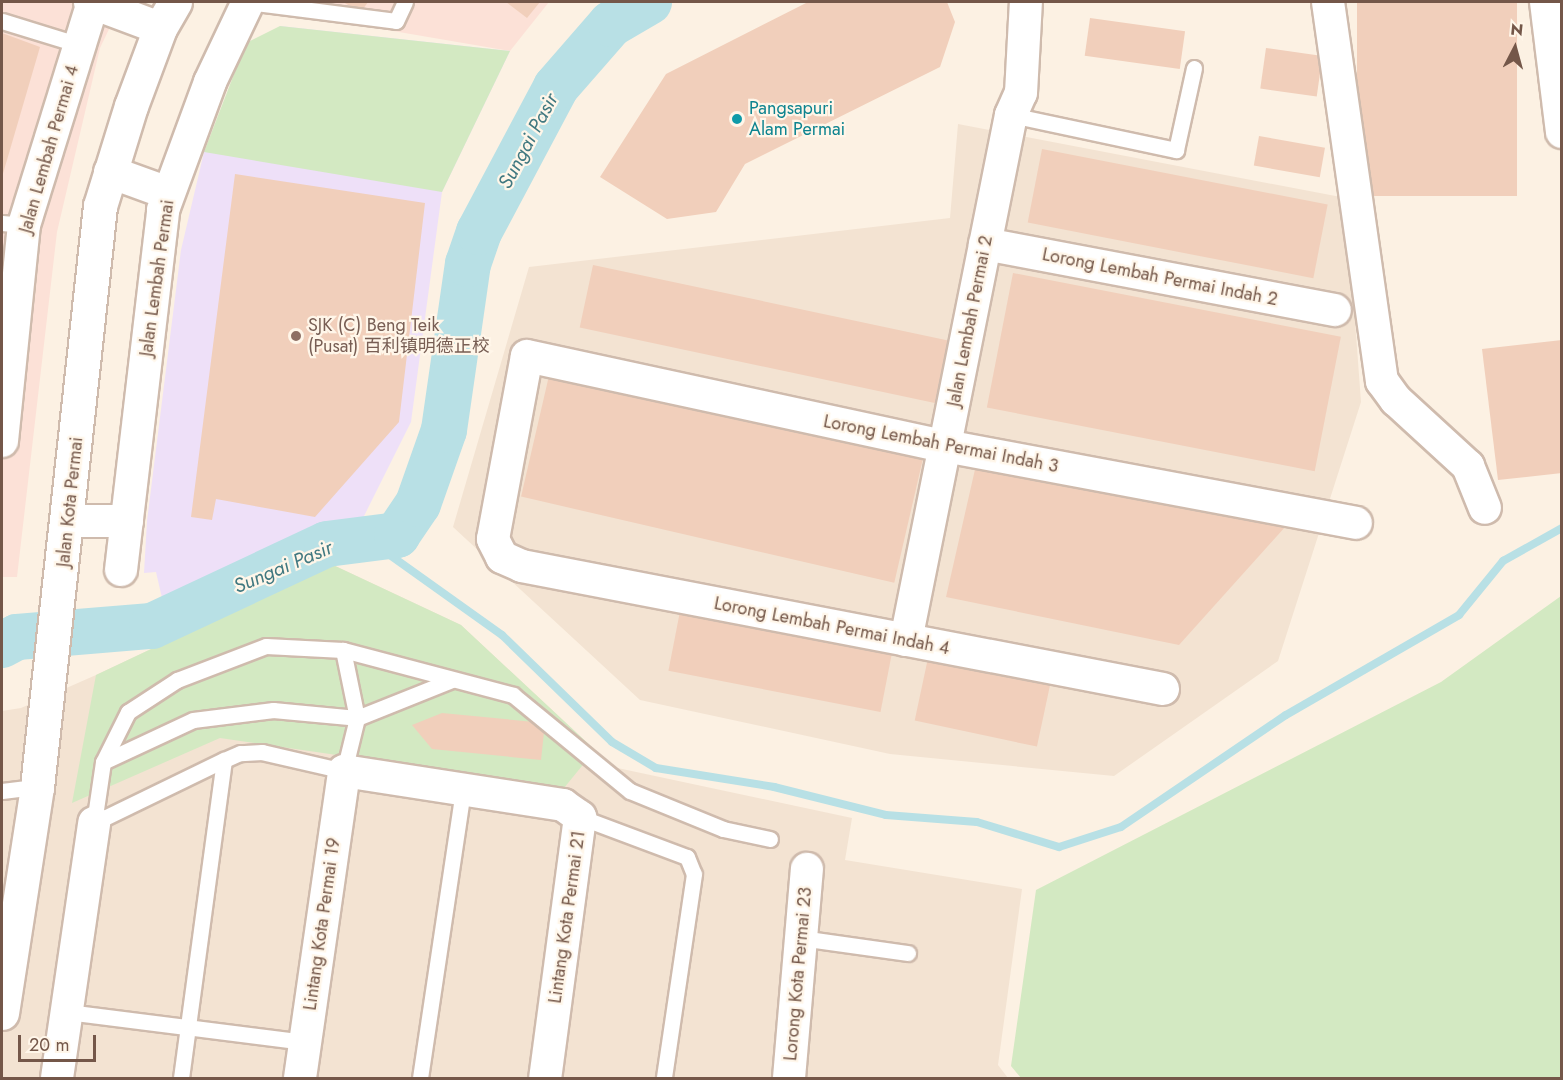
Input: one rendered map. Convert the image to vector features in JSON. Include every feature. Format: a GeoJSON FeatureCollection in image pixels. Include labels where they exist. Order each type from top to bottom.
{"type":"FeatureCollection","features":[{"type":"Feature","properties":{"kind":"main road","name":"Jalan Kota Permai"},"geometry":{"type":"LineString","coordinates":[[2,1013],[37,787],[69,521],[100,206],[110,172],[167,15]]}},
{"type":"Feature","properties":{"kind":"street"},"geometry":{"type":"LineString","coordinates":[[92,2],[167,15]]}},
{"type":"Feature","properties":{"kind":"street","name":"Jalan Lembah Permai 4"},"geometry":{"type":"LineString","coordinates":[[2,441],[13,224],[80,45],[92,2]]}},
{"type":"Feature","properties":{"kind":"street","name":"Jalan Lembah Permai"},"geometry":{"type":"LineString","coordinates":[[121,570],[168,193],[210,82],[248,2]]}},
{"type":"Feature","properties":{"kind":"street","name":"Jalan Lembah Permai 2"},"geometry":{"type":"LineString","coordinates":[[906,640],[1011,115],[1021,93],[1026,2]]}},
{"type":"Feature","properties":{"kind":"street"},"geometry":{"type":"LineString","coordinates":[[1328,2],[1382,381],[1396,400],[1467,466],[1485,508]]}},
{"type":"Feature","properties":{"kind":"street"},"geometry":{"type":"LineString","coordinates":[[1546,2],[1562,132]]}},
{"type":"Feature","properties":{"kind":"street"},"geometry":{"type":"LineString","coordinates":[[110,172],[168,193]]}},
{"type":"Feature","properties":{"kind":"street","name":"Lorong Lembah Permai Indah 2"},"geometry":{"type":"LineString","coordinates":[[986,244],[1335,310]]}},
{"type":"Feature","properties":{"kind":"street","name":"Lorong Lembah Permai Indah 3"},"geometry":{"type":"LineString","coordinates":[[502,557],[493,539],[527,356],[945,446],[1356,523]]}},
{"type":"Feature","properties":{"kind":"street"},"geometry":{"type":"LineString","coordinates":[[69,521],[127,521]]}},
{"type":"Feature","properties":{"kind":"street","name":"Lorong Lembah Permai Indah 4"},"geometry":{"type":"LineString","coordinates":[[502,557],[522,566],[1163,689]]}},
{"type":"Feature","properties":{"kind":"street","name":"Lintang Kota Permai 21"},"geometry":{"type":"LineString","coordinates":[[344,771],[563,805],[580,818],[545,1078]]}},
{"type":"Feature","properties":{"kind":"street","name":"Lintang Kota Permai 19"},"geometry":{"type":"LineString","coordinates":[[300,1078],[344,771]]}},
{"type":"Feature","properties":{"kind":"street"},"geometry":{"type":"LineString","coordinates":[[57,1078],[94,823]]}},
{"type":"Feature","properties":{"kind":"street","name":"Lorong Kota Permai 23"},"geometry":{"type":"LineString","coordinates":[[789,1078],[807,869]]}},
{"type":"Feature","properties":{"kind":"lane"},"geometry":{"type":"LineString","coordinates":[[248,2],[396,21],[405,2]]}},
{"type":"Feature","properties":{"kind":"lane"},"geometry":{"type":"LineString","coordinates":[[2,21],[80,45]]}},
{"type":"Feature","properties":{"kind":"lane"},"geometry":{"type":"LineString","coordinates":[[1011,115],[1176,150],[1194,68]]}},
{"type":"Feature","properties":{"kind":"lane"},"geometry":{"type":"LineString","coordinates":[[94,823],[103,762],[128,712],[177,680],[266,646],[343,650],[513,695],[630,791],[723,829],[770,839]]}},
{"type":"Feature","properties":{"kind":"lane"},"geometry":{"type":"LineString","coordinates":[[94,823],[240,753],[262,752],[344,771],[357,718],[343,650]]}},
{"type":"Feature","properties":{"kind":"lane"},"geometry":{"type":"LineString","coordinates":[[103,762],[194,720],[273,710],[357,718],[452,680]]}},
{"type":"Feature","properties":{"kind":"lane"},"geometry":{"type":"LineString","coordinates":[[181,1078],[224,760]]}},
{"type":"Feature","properties":{"kind":"lane"},"geometry":{"type":"LineString","coordinates":[[2,791],[37,787]]}},
{"type":"Feature","properties":{"kind":"lane"},"geometry":{"type":"LineString","coordinates":[[420,1078],[463,790]]}},
{"type":"Feature","properties":{"kind":"lane"},"geometry":{"type":"LineString","coordinates":[[580,818],[687,857],[694,874],[664,1078]]}},
{"type":"Feature","properties":{"kind":"lane"},"geometry":{"type":"LineString","coordinates":[[801,938],[908,953]]}},
{"type":"Feature","properties":{"kind":"lane"},"geometry":{"type":"LineString","coordinates":[[67,1012],[305,1042]]}},
{"type":"Feature","properties":{"kind":"shaded area"},"geometry":{"type":"Polygon","coordinates":[[[2,2],[122,2],[100,48],[57,232],[17,577],[2,577],[2,2]]]}},
{"type":"Feature","properties":{"kind":"shaded area"},"geometry":{"type":"Polygon","coordinates":[[[224,2],[549,2],[510,51],[224,2]]]}},
{"type":"Feature","properties":{"kind":"shaded area","name":"SJK (C) Beng Teik (Pusat) 百利镇明德正校"},"geometry":{"type":"Polygon","coordinates":[[[280,26],[510,51],[442,192],[411,422],[362,520],[327,523],[162,598],[156,572],[144,573],[147,521],[181,250],[204,152],[280,26]]]}},
{"type":"Feature","properties":{"kind":"shaded area"},"geometry":{"type":"Polygon","coordinates":[[[958,124],[1346,198],[1361,402],[1278,661],[1114,776],[890,754],[640,700],[453,527],[529,267],[950,218],[958,124]]]}},
{"type":"Feature","properties":{"kind":"shaded area"},"geometry":{"type":"Polygon","coordinates":[[[331,564],[461,625],[595,750],[566,757],[852,818],[845,860],[1022,889],[998,1065],[1008,1078],[2,1078],[2,711],[21,708],[96,675],[331,564]]]}},
{"type":"Feature","properties":{"kind":"green space"},"geometry":{"type":"Polygon","coordinates":[[[280,26],[510,51],[442,192],[204,152],[246,43],[280,26]]]}},
{"type":"Feature","properties":{"kind":"green space"},"geometry":{"type":"Polygon","coordinates":[[[331,564],[461,625],[595,750],[564,788],[220,738],[72,803],[96,675],[331,564]]]}},
{"type":"Feature","properties":{"kind":"green space"},"geometry":{"type":"Polygon","coordinates":[[[1561,596],[1561,1078],[1021,1078],[1011,1066],[1036,890],[1441,682],[1561,596]]]}},
{"type":"Feature","properties":{"kind":"water"},"geometry":{"type":"Polygon","coordinates":[[[33,615],[28,653],[2,665],[2,630],[33,615]]]}},
{"type":"Feature","properties":{"kind":"building"},"geometry":{"type":"Polygon","coordinates":[[[343,2],[368,2],[361,12],[343,2]]]}},
{"type":"Feature","properties":{"kind":"building"},"geometry":{"type":"Polygon","coordinates":[[[506,2],[540,2],[527,18],[506,2]]]}},
{"type":"Feature","properties":{"kind":"building","name":"Pangsapuri Alam Permai"},"geometry":{"type":"Polygon","coordinates":[[[808,2],[947,2],[955,22],[940,67],[745,164],[716,212],[667,219],[600,177],[666,74],[808,2]]]}},
{"type":"Feature","properties":{"kind":"building"},"geometry":{"type":"Polygon","coordinates":[[[1357,2],[1517,2],[1517,196],[1357,196],[1357,2]]]}},
{"type":"Feature","properties":{"kind":"building"},"geometry":{"type":"Polygon","coordinates":[[[1090,18],[1185,31],[1180,69],[1085,56],[1090,18]]]}},
{"type":"Feature","properties":{"kind":"building"},"geometry":{"type":"Polygon","coordinates":[[[2,33],[40,47],[2,177],[2,33]]]}},
{"type":"Feature","properties":{"kind":"building"},"geometry":{"type":"Polygon","coordinates":[[[1266,48],[1322,56],[1317,97],[1260,89],[1266,48]]]}},
{"type":"Feature","properties":{"kind":"building"},"geometry":{"type":"Polygon","coordinates":[[[1259,136],[1325,148],[1320,177],[1254,166],[1259,136]]]}},
{"type":"Feature","properties":{"kind":"building"},"geometry":{"type":"Polygon","coordinates":[[[1042,149],[1328,205],[1313,278],[1028,223],[1042,149]]]}},
{"type":"Feature","properties":{"kind":"building"},"geometry":{"type":"Polygon","coordinates":[[[235,174],[425,203],[399,422],[315,517],[216,499],[212,520],[191,517],[235,174]]]}},
{"type":"Feature","properties":{"kind":"building"},"geometry":{"type":"Polygon","coordinates":[[[593,265],[948,340],[935,403],[580,328],[593,265]]]}},
{"type":"Feature","properties":{"kind":"building"},"geometry":{"type":"Polygon","coordinates":[[[1013,273],[1341,337],[1315,471],[987,407],[1013,273]]]}},
{"type":"Feature","properties":{"kind":"building"},"geometry":{"type":"Polygon","coordinates":[[[1562,340],[1562,473],[1498,480],[1482,349],[1562,340]]]}},
{"type":"Feature","properties":{"kind":"building"},"geometry":{"type":"Polygon","coordinates":[[[551,367],[924,453],[894,583],[521,497],[551,367]]]}},
{"type":"Feature","properties":{"kind":"building"},"geometry":{"type":"Polygon","coordinates":[[[976,465],[1286,526],[1179,645],[946,597],[976,465]]]}},
{"type":"Feature","properties":{"kind":"building"},"geometry":{"type":"Polygon","coordinates":[[[682,601],[894,642],[880,712],[668,671],[682,601]]]}},
{"type":"Feature","properties":{"kind":"building"},"geometry":{"type":"Polygon","coordinates":[[[928,658],[1050,684],[1037,747],[915,721],[928,658]]]}},
{"type":"Feature","properties":{"kind":"building"},"geometry":{"type":"Polygon","coordinates":[[[442,713],[545,723],[541,760],[432,749],[412,725],[442,713]]]}},
{"type":"Feature","properties":{"kind":"waterway","name":"Sungai Pasir"},"geometry":{"type":"LineString","coordinates":[[2,645],[17,637],[152,626],[327,544],[397,535],[418,504],[444,430],[468,264],[479,232],[556,87],[611,24],[649,2]]}},
{"type":"Feature","properties":{"kind":"waterway"},"geometry":{"type":"LineString","coordinates":[[366,538],[502,635],[612,742],[656,768],[774,787],[886,815],[977,822],[1059,847],[1121,827],[1286,715],[1459,615],[1503,561],[1562,528]]}},
{"type":"Feature","properties":{"kind":"place","name":"Pangsapuri Alam Permai"},"geometry":{"type":"Point","coordinates":[737,119]}},
{"type":"Feature","properties":{"kind":"place","name":"SJK (C) Beng Teik (Pusat) 百利镇明德正校"},"geometry":{"type":"Point","coordinates":[296,336]}}]}
